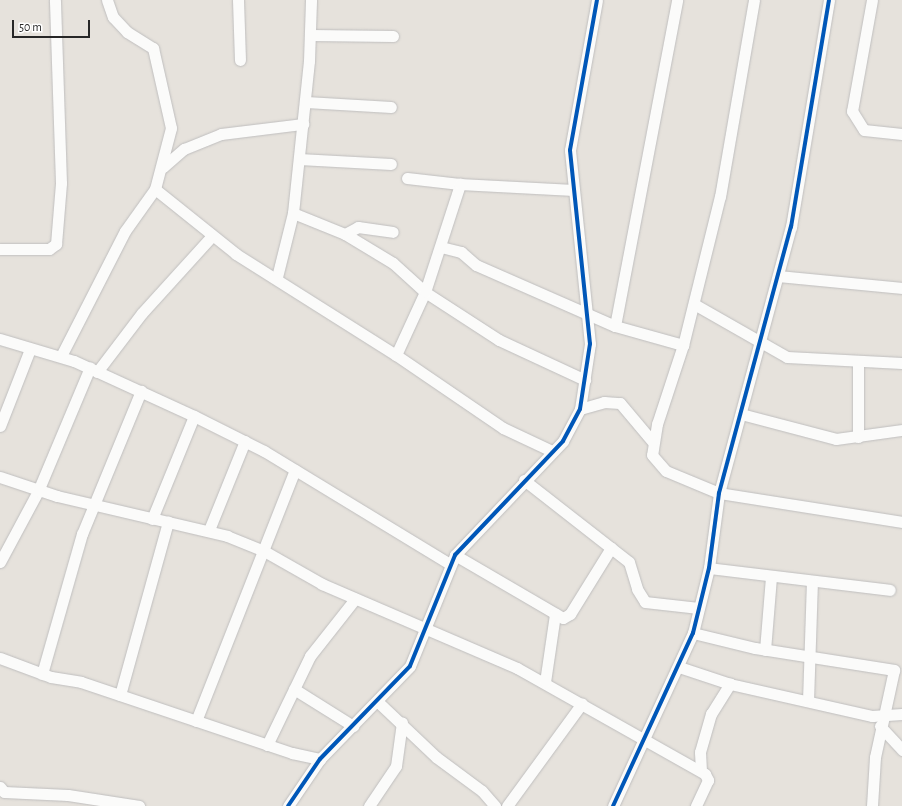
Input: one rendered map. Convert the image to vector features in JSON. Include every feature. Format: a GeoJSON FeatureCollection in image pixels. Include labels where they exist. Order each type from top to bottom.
{"type":"FeatureCollection","features":[{"type":"Feature","properties":{"kind":"street"},"geometry":{"type":"LineString","coordinates":[[0,249],[49,249],[56,244],[61,183],[55,0]]}},
{"type":"Feature","properties":{"kind":"street"},"geometry":{"type":"LineString","coordinates":[[61,356],[125,231],[155,189],[163,167],[170,121],[153,48],[127,32],[113,17],[107,0]]}},
{"type":"Feature","properties":{"kind":"street"},"geometry":{"type":"LineString","coordinates":[[238,0],[240,60]]}},
{"type":"Feature","properties":{"kind":"street"},"geometry":{"type":"LineString","coordinates":[[277,277],[293,213],[306,102],[311,35],[311,0]]}},
{"type":"Feature","properties":{"kind":"street"},"geometry":{"type":"LineString","coordinates":[[288,806],[320,759],[378,702],[410,666],[452,560],[524,480],[552,451],[564,441],[580,409],[590,344],[570,150],[597,0]]}},
{"type":"Feature","properties":{"kind":"street"},"geometry":{"type":"LineString","coordinates":[[615,326],[677,0]]}},
{"type":"Feature","properties":{"kind":"street"},"geometry":{"type":"LineString","coordinates":[[754,0],[720,196],[683,345],[652,441],[652,455],[666,471],[719,493],[902,522]]}},
{"type":"Feature","properties":{"kind":"street"},"geometry":{"type":"LineString","coordinates":[[613,806],[643,737],[679,667],[693,633],[709,568],[719,493],[762,340],[791,227],[829,0]]}},
{"type":"Feature","properties":{"kind":"street"},"geometry":{"type":"LineString","coordinates":[[872,0],[852,112],[864,130],[902,134]]}},
{"type":"Feature","properties":{"kind":"street"},"geometry":{"type":"LineString","coordinates":[[311,35],[393,36]]}},
{"type":"Feature","properties":{"kind":"street"},"geometry":{"type":"LineString","coordinates":[[306,102],[390,107]]}},
{"type":"Feature","properties":{"kind":"street"},"geometry":{"type":"LineString","coordinates":[[163,167],[184,150],[221,134],[303,124]]}},
{"type":"Feature","properties":{"kind":"street"},"geometry":{"type":"LineString","coordinates":[[299,159],[391,164]]}},
{"type":"Feature","properties":{"kind":"street"},"geometry":{"type":"LineString","coordinates":[[407,178],[460,184],[573,190]]}},
{"type":"Feature","properties":{"kind":"street"},"geometry":{"type":"LineString","coordinates":[[396,355],[425,292],[441,247],[460,184]]}},
{"type":"Feature","properties":{"kind":"street"},"geometry":{"type":"LineString","coordinates":[[155,189],[210,237],[277,277],[396,355],[503,428],[552,451]]}},
{"type":"Feature","properties":{"kind":"street"},"geometry":{"type":"LineString","coordinates":[[293,213],[345,234],[393,263],[425,292],[499,340],[585,380]]}},
{"type":"Feature","properties":{"kind":"street"},"geometry":{"type":"LineString","coordinates":[[345,234],[358,227],[393,232]]}},
{"type":"Feature","properties":{"kind":"street"},"geometry":{"type":"LineString","coordinates":[[0,562],[38,490],[93,370],[210,237]]}},
{"type":"Feature","properties":{"kind":"street"},"geometry":{"type":"LineString","coordinates":[[441,247],[461,252],[476,265],[586,311],[615,326],[683,345]]}},
{"type":"Feature","properties":{"kind":"street"},"geometry":{"type":"LineString","coordinates":[[778,276],[902,288]]}},
{"type":"Feature","properties":{"kind":"street"},"geometry":{"type":"LineString","coordinates":[[694,304],[762,340],[787,357],[902,363]]}},
{"type":"Feature","properties":{"kind":"street"},"geometry":{"type":"LineString","coordinates":[[0,339],[30,349],[61,356],[141,391],[245,441],[452,560],[555,614],[567,617],[611,548]]}},
{"type":"Feature","properties":{"kind":"street"},"geometry":{"type":"LineString","coordinates":[[0,426],[30,349]]}},
{"type":"Feature","properties":{"kind":"street"},"geometry":{"type":"LineString","coordinates":[[858,361],[858,437]]}},
{"type":"Feature","properties":{"kind":"street"},"geometry":{"type":"LineString","coordinates":[[42,674],[94,505],[141,391]]}},
{"type":"Feature","properties":{"kind":"street"},"geometry":{"type":"LineString","coordinates":[[580,409],[604,402],[620,403],[652,441]]}},
{"type":"Feature","properties":{"kind":"street"},"geometry":{"type":"LineString","coordinates":[[741,414],[836,439],[902,430]]}},
{"type":"Feature","properties":{"kind":"street"},"geometry":{"type":"LineString","coordinates":[[152,520],[194,416]]}},
{"type":"Feature","properties":{"kind":"street"},"geometry":{"type":"LineString","coordinates":[[209,530],[245,441]]}},
{"type":"Feature","properties":{"kind":"street"},"geometry":{"type":"LineString","coordinates":[[196,721],[295,470]]}},
{"type":"Feature","properties":{"kind":"street"},"geometry":{"type":"LineString","coordinates":[[0,477],[38,490],[152,520],[209,530],[264,551],[309,578],[423,630],[546,682],[701,771],[708,780],[696,806]]}},
{"type":"Feature","properties":{"kind":"street"},"geometry":{"type":"LineString","coordinates":[[524,480],[629,562],[637,590],[645,602],[699,608]]}},
{"type":"Feature","properties":{"kind":"street"},"geometry":{"type":"LineString","coordinates":[[120,695],[168,522]]}},
{"type":"Feature","properties":{"kind":"street"},"geometry":{"type":"LineString","coordinates":[[709,568],[812,582],[890,590]]}},
{"type":"Feature","properties":{"kind":"street"},"geometry":{"type":"LineString","coordinates":[[765,650],[771,577]]}},
{"type":"Feature","properties":{"kind":"street"},"geometry":{"type":"LineString","coordinates":[[808,701],[812,582]]}},
{"type":"Feature","properties":{"kind":"street"},"geometry":{"type":"LineString","coordinates":[[267,745],[310,656],[355,599]]}},
{"type":"Feature","properties":{"kind":"street"},"geometry":{"type":"LineString","coordinates":[[546,682],[555,614]]}},
{"type":"Feature","properties":{"kind":"street"},"geometry":{"type":"LineString","coordinates":[[693,633],[765,650],[894,670],[875,757],[872,806]]}},
{"type":"Feature","properties":{"kind":"street"},"geometry":{"type":"LineString","coordinates":[[0,658],[42,674],[120,695],[267,745],[320,759]]}},
{"type":"Feature","properties":{"kind":"street"},"geometry":{"type":"LineString","coordinates":[[679,667],[730,684],[872,716],[902,714]]}},
{"type":"Feature","properties":{"kind":"street"},"geometry":{"type":"LineString","coordinates":[[701,771],[700,752],[711,714],[730,684]]}},
{"type":"Feature","properties":{"kind":"street"},"geometry":{"type":"LineString","coordinates":[[294,689],[353,726]]}},
{"type":"Feature","properties":{"kind":"street"},"geometry":{"type":"LineString","coordinates":[[378,702],[495,806]]}},
{"type":"Feature","properties":{"kind":"street"},"geometry":{"type":"LineString","coordinates":[[507,806],[582,703]]}},
{"type":"Feature","properties":{"kind":"street"},"geometry":{"type":"LineString","coordinates":[[872,716],[902,750]]}},
{"type":"Feature","properties":{"kind":"street"},"geometry":{"type":"LineString","coordinates":[[370,806],[396,766],[402,722]]}},
{"type":"Feature","properties":{"kind":"street"},"geometry":{"type":"LineString","coordinates":[[0,787],[4,792],[68,795],[139,806]]}},
{"type":"Feature","properties":{"kind":"street"},"geometry":{"type":"LineString","coordinates":[[25,806],[26,794]]}},
{"type":"Feature","properties":{"kind":"cycle path"},"geometry":{"type":"LineString","coordinates":[[288,806],[320,759],[410,666],[455,555],[563,441],[580,409],[590,344],[570,150],[597,0]]}},
{"type":"Feature","properties":{"kind":"cycle path"},"geometry":{"type":"LineString","coordinates":[[613,806],[693,633],[709,568],[719,493],[791,227],[829,0]]}}]}
